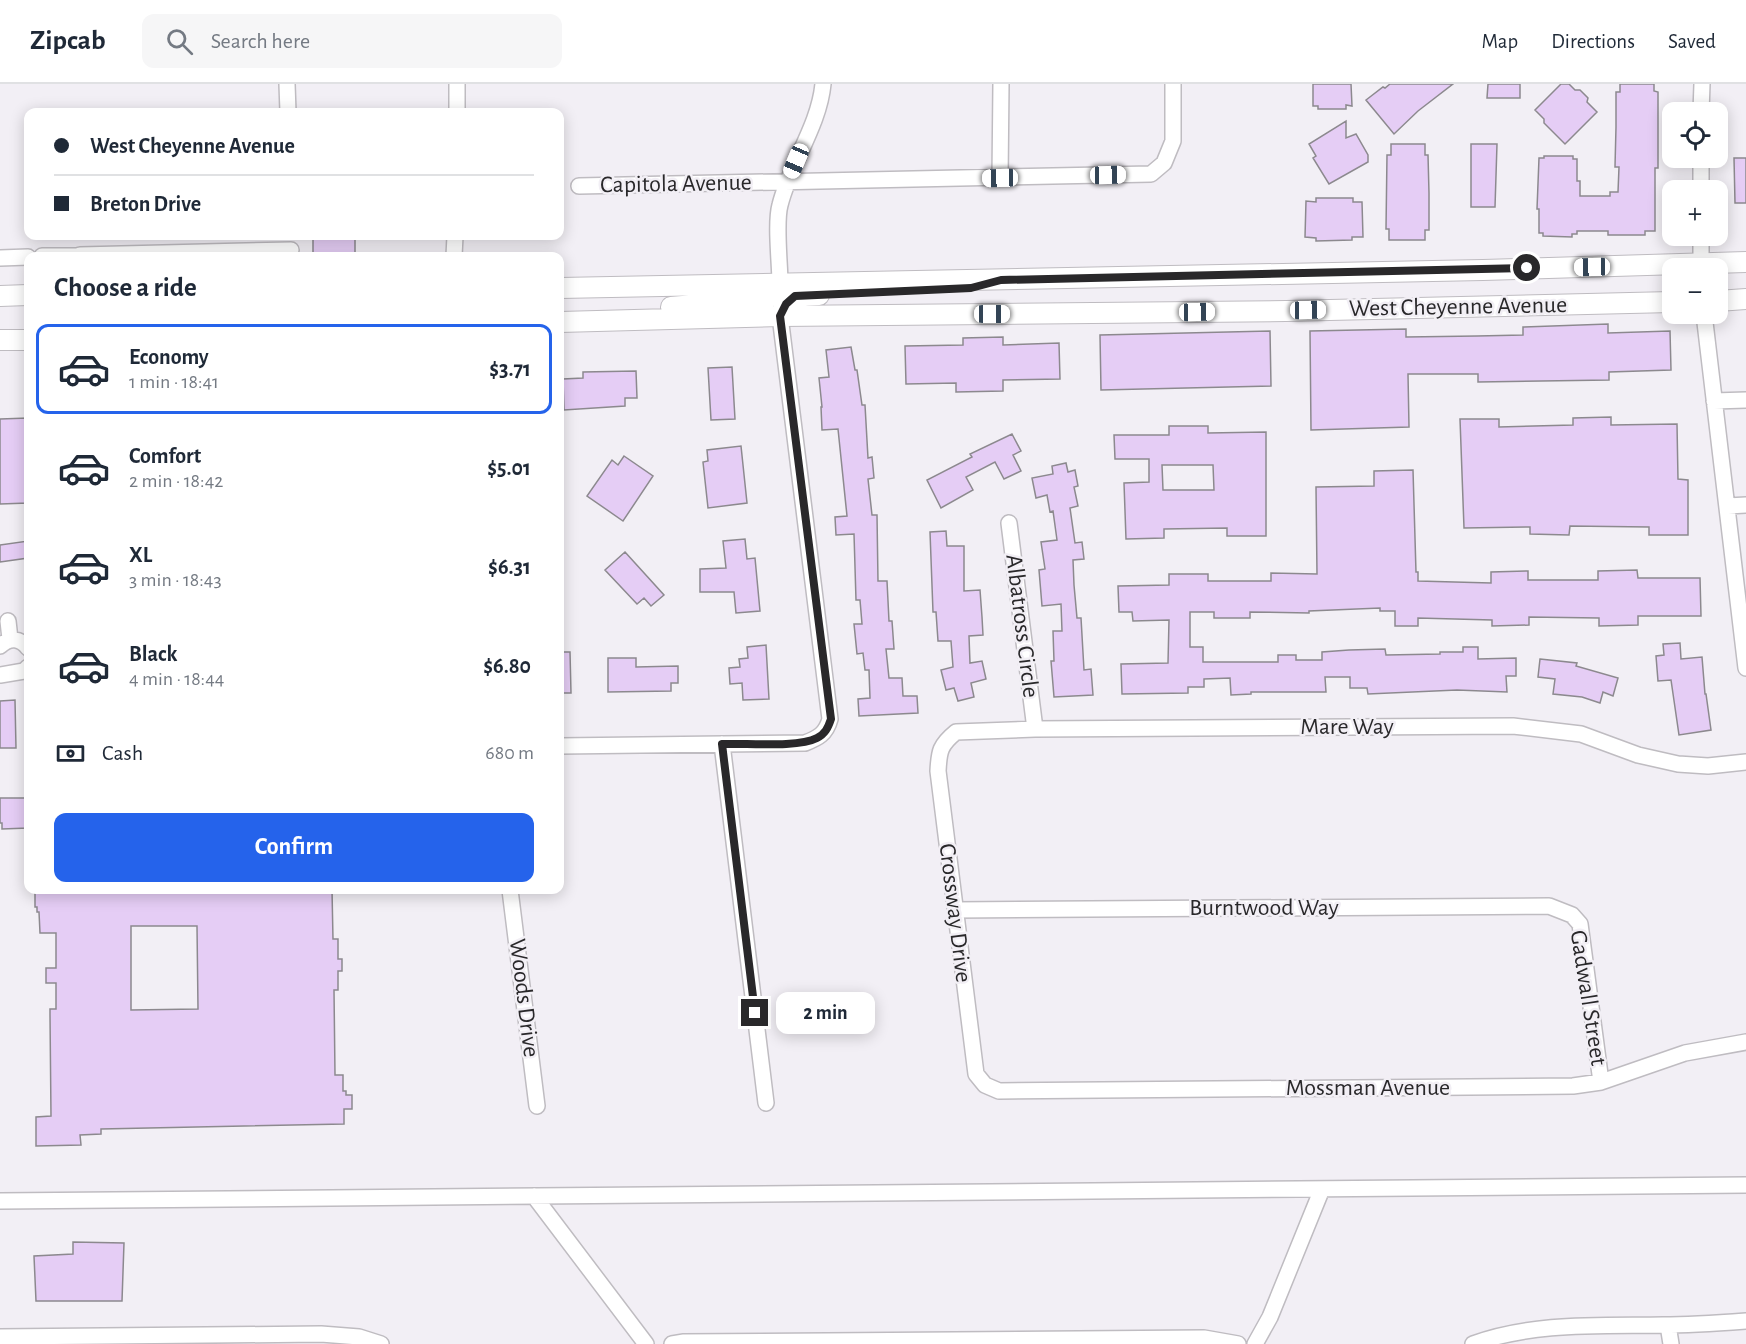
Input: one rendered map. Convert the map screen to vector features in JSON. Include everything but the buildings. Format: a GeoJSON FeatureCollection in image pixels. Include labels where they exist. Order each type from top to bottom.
{"type":"FeatureCollection","features":[{"type":"Feature","properties":{"kind":"main road","name":"West Cheyenne Avenue"},"geometry":{"type":"LineString","coordinates":[[1728,264],[1746,262]]}},
{"type":"Feature","properties":{"kind":"main road","name":"West Cheyenne Avenue"},"geometry":{"type":"LineString","coordinates":[[564,288],[1662,267]]}},
{"type":"Feature","properties":{"kind":"main road"},"geometry":{"type":"LineString","coordinates":[[780,316],[786,304],[795,296],[971,288],[1001,280]]}},
{"type":"Feature","properties":{"kind":"main road"},"geometry":{"type":"LineString","coordinates":[[586,321],[613,311],[766,299],[780,284]]}},
{"type":"Feature","properties":{"kind":"main road"},"geometry":{"type":"LineString","coordinates":[[0,296],[24,295]]}},
{"type":"Feature","properties":{"kind":"main road"},"geometry":{"type":"LineString","coordinates":[[1728,300],[1746,299]]}},
{"type":"Feature","properties":{"kind":"main road","name":"West Cheyenne Avenue"},"geometry":{"type":"LineString","coordinates":[[564,322],[780,316],[1297,310],[1662,302]]}},
{"type":"Feature","properties":{"kind":"main road"},"geometry":{"type":"LineString","coordinates":[[0,340],[24,340]]}},
{"type":"Feature","properties":{"kind":"street"},"geometry":{"type":"LineString","coordinates":[[287,84],[288,108]]}},
{"type":"Feature","properties":{"kind":"street"},"geometry":{"type":"LineString","coordinates":[[457,84],[457,108]]}},
{"type":"Feature","properties":{"kind":"street"},"geometry":{"type":"LineString","coordinates":[[780,284],[779,208],[787,181],[822,99],[823,84]]}},
{"type":"Feature","properties":{"kind":"street"},"geometry":{"type":"LineString","coordinates":[[1000,178],[1001,84]]}},
{"type":"Feature","properties":{"kind":"street","name":"Capitola Avenue"},"geometry":{"type":"LineString","coordinates":[[579,186],[1150,174],[1164,163],[1173,141],[1173,84]]}},
{"type":"Feature","properties":{"kind":"street"},"geometry":{"type":"LineString","coordinates":[[1701,102],[1702,84]]}},
{"type":"Feature","properties":{"kind":"street"},"geometry":{"type":"LineString","coordinates":[[174,252],[291,247]]}},
{"type":"Feature","properties":{"kind":"street"},"geometry":{"type":"LineString","coordinates":[[0,258],[24,257]]}},
{"type":"Feature","properties":{"kind":"street"},"geometry":{"type":"LineString","coordinates":[[564,746],[805,743],[819,737],[828,728],[831,719],[780,316]]}},
{"type":"Feature","properties":{"kind":"street"},"geometry":{"type":"LineString","coordinates":[[1705,324],[1743,622],[1746,668]]}},
{"type":"Feature","properties":{"kind":"street"},"geometry":{"type":"LineString","coordinates":[[1714,401],[1746,400]]}},
{"type":"Feature","properties":{"kind":"street"},"geometry":{"type":"LineString","coordinates":[[1728,506],[1746,505]]}},
{"type":"Feature","properties":{"kind":"street","name":"Albatross Circle"},"geometry":{"type":"LineString","coordinates":[[1009,523],[1035,729]]}},
{"type":"Feature","properties":{"kind":"street"},"geometry":{"type":"LineString","coordinates":[[8,621],[5,643],[20,640],[24,644]]}},
{"type":"Feature","properties":{"kind":"street"},"geometry":{"type":"LineString","coordinates":[[0,675],[24,672]]}},
{"type":"Feature","properties":{"kind":"street","name":"Mare Way"},"geometry":{"type":"LineString","coordinates":[[946,740],[956,732],[1035,729],[1513,726],[1581,734],[1638,755],[1678,764],[1708,766],[1746,762]]}},
{"type":"Feature","properties":{"kind":"street","name":"Crossway Drive"},"geometry":{"type":"LineString","coordinates":[[946,740],[939,752],[938,771],[976,1074],[985,1085]]}},
{"type":"Feature","properties":{"kind":"street"},"geometry":{"type":"LineString","coordinates":[[722,744],[766,1103]]}},
{"type":"Feature","properties":{"kind":"street","name":"Woods Drive"},"geometry":{"type":"LineString","coordinates":[[510,894],[537,1106]]}},
{"type":"Feature","properties":{"kind":"street","name":"Burntwood Way"},"geometry":{"type":"LineString","coordinates":[[955,910],[1549,906],[1572,915]]}},
{"type":"Feature","properties":{"kind":"street","name":"Gadwall Street"},"geometry":{"type":"LineString","coordinates":[[1572,915],[1580,924],[1601,1082]]}},
{"type":"Feature","properties":{"kind":"street","name":"Mossman Avenue"},"geometry":{"type":"LineString","coordinates":[[985,1085],[999,1091],[1573,1086],[1601,1082],[1685,1053],[1746,1042]]}},
{"type":"Feature","properties":{"kind":"street"},"geometry":{"type":"LineString","coordinates":[[0,1200],[1746,1185]]}},
{"type":"Feature","properties":{"kind":"street"},"geometry":{"type":"LineString","coordinates":[[1255,1344],[1269,1317],[1322,1189]]}},
{"type":"Feature","properties":{"kind":"street"},"geometry":{"type":"LineString","coordinates":[[534,1196],[646,1344]]}},
{"type":"Feature","properties":{"kind":"street"},"geometry":{"type":"LineString","coordinates":[[1473,1344],[1525,1330],[1578,1326],[1746,1322]]}},
{"type":"Feature","properties":{"kind":"street"},"geometry":{"type":"LineString","coordinates":[[1668,1325],[1671,1344]]}},
{"type":"Feature","properties":{"kind":"street"},"geometry":{"type":"LineString","coordinates":[[0,1337],[321,1334],[359,1337],[381,1344]]}},
{"type":"Feature","properties":{"kind":"street"},"geometry":{"type":"LineString","coordinates":[[672,1344],[684,1342],[1204,1338],[1238,1344]]}},
{"type":"Feature","properties":{"kind":"route"},"geometry":{"type":"LineString","coordinates":[[755,1013],[722,744],[805,743],[819,737],[828,728],[831,719],[780,316],[786,304],[795,296],[971,288],[1001,280],[1527,268]]}}]}
